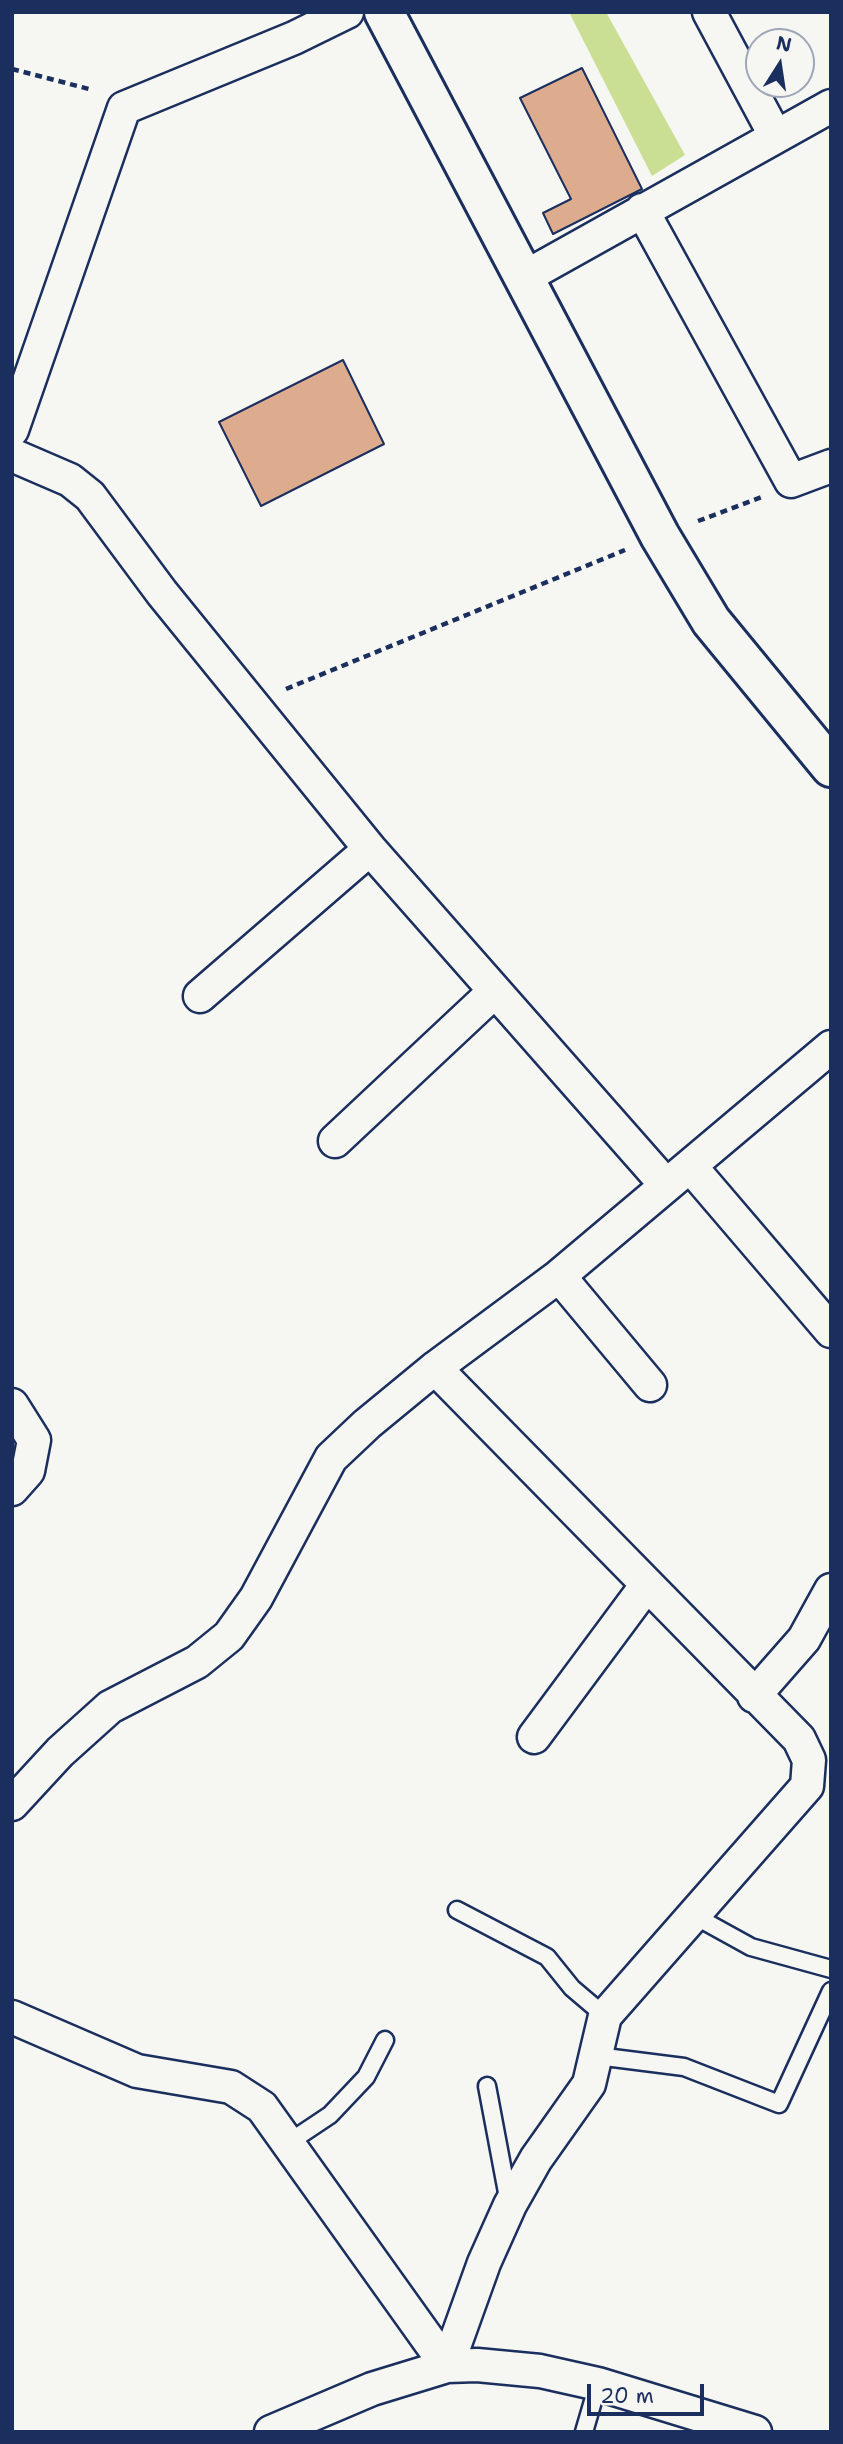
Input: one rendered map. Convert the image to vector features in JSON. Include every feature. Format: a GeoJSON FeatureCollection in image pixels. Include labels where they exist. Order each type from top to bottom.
{"type":"FeatureCollection","features":[{"type":"Feature","properties":{"kind":"street"},"geometry":{"type":"LineString","coordinates":[[12,430],[124,108],[299,25],[347,12]]}},
{"type":"Feature","properties":{"kind":"street"},"geometry":{"type":"LineString","coordinates":[[384,12],[660,536],[710,621],[831,767]]}},
{"type":"Feature","properties":{"kind":"street"},"geometry":{"type":"LineString","coordinates":[[709,12],[775,135]]}},
{"type":"Feature","properties":{"kind":"street"},"geometry":{"type":"LineString","coordinates":[[525,277],[775,135],[826,119]]}},
{"type":"Feature","properties":{"kind":"street"},"geometry":{"type":"LineString","coordinates":[[642,210],[791,481],[831,466]]}},
{"type":"Feature","properties":{"kind":"street"},"geometry":{"type":"LineString","coordinates":[[12,455],[70,481],[90,496],[162,593],[370,849],[495,991],[831,1331]]}},
{"type":"Feature","properties":{"kind":"street"},"geometry":{"type":"LineString","coordinates":[[200,996],[370,849]]}},
{"type":"Feature","properties":{"kind":"street"},"geometry":{"type":"LineString","coordinates":[[335,1141],[495,991]]}},
{"type":"Feature","properties":{"kind":"street"},"geometry":{"type":"LineString","coordinates":[[12,1804],[60,1752],[110,1707],[197,1662],[229,1636],[256,1598],[331,1458],[436,1368],[559,1276],[831,1047]]}},
{"type":"Feature","properties":{"kind":"street"},"geometry":{"type":"LineString","coordinates":[[559,1276],[650,1385]]}},
{"type":"Feature","properties":{"kind":"street"},"geometry":{"type":"LineString","coordinates":[[436,1368],[646,1586],[799,1739],[809,1760],[807,1786],[605,2016],[589,2084],[536,2159],[510,2206],[484,2263],[447,2366]]}},
{"type":"Feature","properties":{"kind":"street"},"geometry":{"type":"LineString","coordinates":[[12,1405],[34,1440],[28,1471],[12,1489]]}},
{"type":"Feature","properties":{"kind":"street"},"geometry":{"type":"LineString","coordinates":[[534,1737],[646,1586]]}},
{"type":"Feature","properties":{"kind":"street"},"geometry":{"type":"LineString","coordinates":[[754,1696],[804,1639],[831,1590]]}},
{"type":"Feature","properties":{"kind":"street"},"geometry":{"type":"LineString","coordinates":[[12,2017],[137,2071],[231,2087],[262,2107],[447,2366]]}},
{"type":"Feature","properties":{"kind":"street"},"geometry":{"type":"LineString","coordinates":[[271,2432],[373,2389],[447,2366],[540,2371],[598,2384],[755,2432]]}},
{"type":"Feature","properties":{"kind":"lane"},"geometry":{"type":"LineString","coordinates":[[457,1910],[547,1957],[572,1988],[605,2016]]}},
{"type":"Feature","properties":{"kind":"lane"},"geometry":{"type":"LineString","coordinates":[[693,1915],[751,1947],[831,1969]]}},
{"type":"Feature","properties":{"kind":"lane"},"geometry":{"type":"LineString","coordinates":[[597,2056],[684,2067],[779,2104],[831,1991]]}},
{"type":"Feature","properties":{"kind":"lane"},"geometry":{"type":"LineString","coordinates":[[288,2143],[339,2106],[366,2077],[385,2040]]}},
{"type":"Feature","properties":{"kind":"lane"},"geometry":{"type":"LineString","coordinates":[[487,2086],[510,2206]]}},
{"type":"Feature","properties":{"kind":"lane"},"geometry":{"type":"LineString","coordinates":[[584,2432],[598,2384]]}},
{"type":"Feature","properties":{"kind":"path"},"geometry":{"type":"LineString","coordinates":[[12,69],[112,95],[124,108]]}},
{"type":"Feature","properties":{"kind":"path"},"geometry":{"type":"LineString","coordinates":[[253,702],[780,489],[791,481]]}},
{"type":"Feature","properties":{"kind":"green space"},"geometry":{"type":"Polygon","coordinates":[[[569,12],[606,12],[685,155],[652,176],[569,12]]]}},
{"type":"Feature","properties":{"kind":"building"},"geometry":{"type":"Polygon","coordinates":[[[582,68],[642,189],[553,234],[543,213],[571,199],[520,98],[582,68]]]}},
{"type":"Feature","properties":{"kind":"building"},"geometry":{"type":"Polygon","coordinates":[[[343,360],[384,444],[261,506],[219,422],[343,360]]]}}]}
